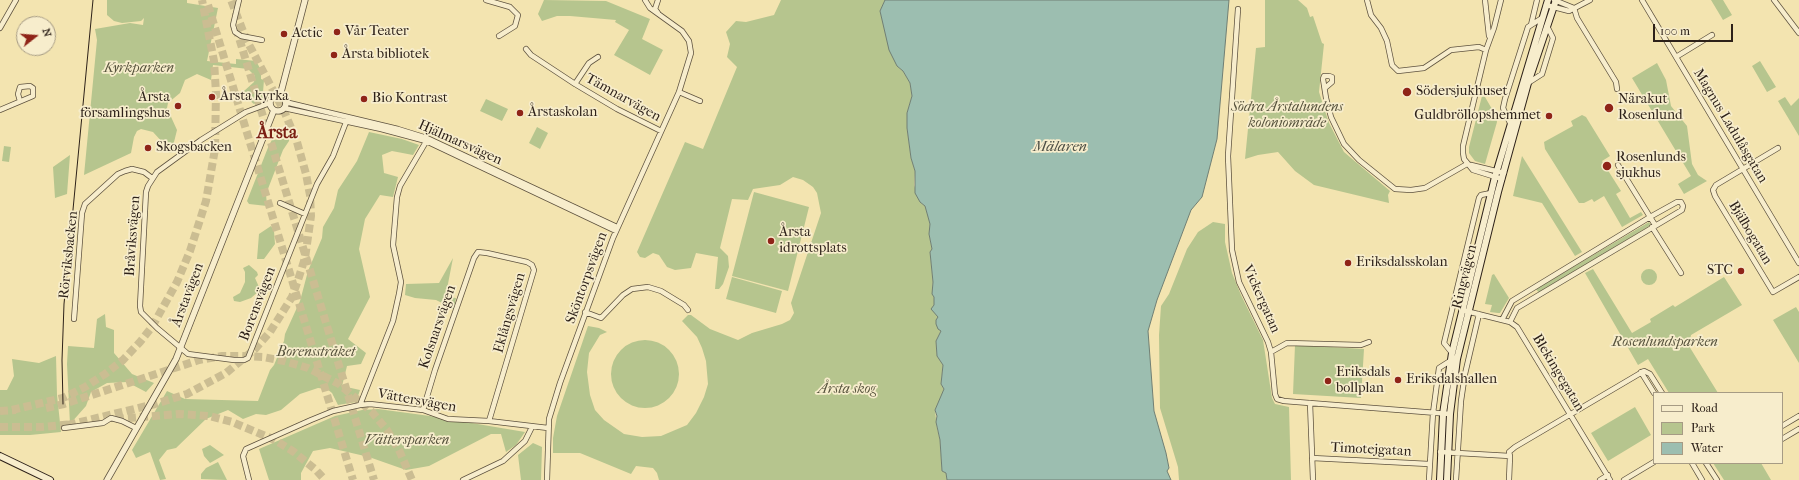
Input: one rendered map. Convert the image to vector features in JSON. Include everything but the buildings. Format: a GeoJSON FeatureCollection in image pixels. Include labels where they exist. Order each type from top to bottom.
{"type":"FeatureCollection","features":[{"type":"Feature","properties":{"kind":"main road","name":"Ringvägen"},"geometry":{"type":"LineString","coordinates":[[1440,480],[1440,452],[1457,362],[1503,176],[1528,83],[1554,8],[1555,0]]}},
{"type":"Feature","properties":{"kind":"main road","name":"Ringvägen"},"geometry":{"type":"LineString","coordinates":[[1447,480],[1447,414],[1450,361],[1495,174],[1547,3]]}},
{"type":"Feature","properties":{"kind":"main road"},"geometry":{"type":"LineString","coordinates":[[0,456],[50,480]]}},
{"type":"Feature","properties":{"kind":"street"},"geometry":{"type":"LineString","coordinates":[[0,28],[16,0]]}},
{"type":"Feature","properties":{"kind":"street"},"geometry":{"type":"LineString","coordinates":[[239,0],[233,25],[235,32],[241,36],[262,40]]}},
{"type":"Feature","properties":{"kind":"street"},"geometry":{"type":"LineString","coordinates":[[280,96],[305,0]]}},
{"type":"Feature","properties":{"kind":"street"},"geometry":{"type":"LineString","coordinates":[[486,0],[510,7],[518,15],[515,26],[499,36]]}},
{"type":"Feature","properties":{"kind":"street","name":"Sköntorpsvägen"},"geometry":{"type":"LineString","coordinates":[[547,480],[549,419],[560,383],[616,229],[679,92],[691,53],[691,47],[682,30],[650,8],[645,0]]}},
{"type":"Feature","properties":{"kind":"street"},"geometry":{"type":"LineString","coordinates":[[658,0],[656,9],[658,13]]}},
{"type":"Feature","properties":{"kind":"street"},"geometry":{"type":"LineString","coordinates":[[1367,0],[1371,15],[1381,28],[1387,41],[1394,68],[1398,71],[1424,68],[1451,50],[1479,47],[1486,50]]}},
{"type":"Feature","properties":{"kind":"street"},"geometry":{"type":"LineString","coordinates":[[1485,0],[1489,38]]}},
{"type":"Feature","properties":{"kind":"street"},"geometry":{"type":"LineString","coordinates":[[1501,0],[1494,28],[1489,38],[1486,50],[1463,146],[1463,153],[1467,164],[1476,172],[1503,176]]}},
{"type":"Feature","properties":{"kind":"street"},"geometry":{"type":"LineString","coordinates":[[1531,25],[1530,20],[1537,0]]}},
{"type":"Feature","properties":{"kind":"street"},"geometry":{"type":"LineString","coordinates":[[1555,0],[1574,8]]}},
{"type":"Feature","properties":{"kind":"street"},"geometry":{"type":"LineString","coordinates":[[1547,3],[1554,8],[1566,11],[1590,0]]}},
{"type":"Feature","properties":{"kind":"street","name":"Magnus Ladulåsgatan"},"geometry":{"type":"LineString","coordinates":[[1642,0],[1799,263]]}},
{"type":"Feature","properties":{"kind":"street"},"geometry":{"type":"LineString","coordinates":[[1774,0],[1799,33]]}},
{"type":"Feature","properties":{"kind":"street"},"geometry":{"type":"LineString","coordinates":[[1574,8],[1577,18],[1616,82],[1617,89]]}},
{"type":"Feature","properties":{"kind":"street","name":"Vickergatan"},"geometry":{"type":"LineString","coordinates":[[1238,9],[1228,156],[1232,250],[1239,282],[1271,352],[1273,390],[1277,399],[1284,402],[1447,414]]}},
{"type":"Feature","properties":{"kind":"street"},"geometry":{"type":"LineString","coordinates":[[1510,123],[1503,108],[1528,27],[1542,18]]}},
{"type":"Feature","properties":{"kind":"street"},"geometry":{"type":"LineString","coordinates":[[1528,83],[1542,74],[1552,41],[1552,35],[1547,26]]}},
{"type":"Feature","properties":{"kind":"street"},"geometry":{"type":"LineString","coordinates":[[1676,57],[1712,36]]}},
{"type":"Feature","properties":{"kind":"street","name":"Tämnarvägen"},"geometry":{"type":"LineString","coordinates":[[526,49],[531,55],[575,84],[617,109],[661,131]]}},
{"type":"Feature","properties":{"kind":"street","name":"Tämnarvägen"},"geometry":{"type":"LineString","coordinates":[[575,84],[588,63],[598,57]]}},
{"type":"Feature","properties":{"kind":"street"},"geometry":{"type":"LineString","coordinates":[[1325,88],[1331,118],[1344,144],[1359,160],[1395,189],[1411,190],[1425,188],[1467,164]]}},
{"type":"Feature","properties":{"kind":"street"},"geometry":{"type":"LineString","coordinates":[[679,92],[700,101]]}},
{"type":"Feature","properties":{"kind":"street"},"geometry":{"type":"LineString","coordinates":[[280,96],[285,102],[284,108],[279,111],[274,110],[270,103],[273,97],[280,96]]}},
{"type":"Feature","properties":{"kind":"street"},"geometry":{"type":"LineString","coordinates":[[0,110],[20,101]]}},
{"type":"Feature","properties":{"kind":"street","name":"Hjälmarsvägen"},"geometry":{"type":"LineString","coordinates":[[285,102],[426,140],[616,229]]}},
{"type":"Feature","properties":{"kind":"street","name":"Bråviksvägen"},"geometry":{"type":"LineString","coordinates":[[180,348],[141,312],[140,306],[146,192],[152,178],[157,172],[180,155],[229,121],[253,108],[270,103]]}},
{"type":"Feature","properties":{"kind":"street","name":"Hjälmarsvägen"},"geometry":{"type":"LineString","coordinates":[[284,108],[348,119]]}},
{"type":"Feature","properties":{"kind":"street","name":"Årstavägen"},"geometry":{"type":"LineString","coordinates":[[107,480],[168,374],[180,348],[274,110]]}},
{"type":"Feature","properties":{"kind":"street","name":"Borensvägen"},"geometry":{"type":"LineString","coordinates":[[180,348],[188,354],[231,360],[244,360],[248,358],[317,184],[333,156],[348,119]]}},
{"type":"Feature","properties":{"kind":"street"},"geometry":{"type":"LineString","coordinates":[[360,405],[393,321],[399,294],[400,282],[393,245],[397,197],[400,186],[426,140]]}},
{"type":"Feature","properties":{"kind":"street"},"geometry":{"type":"LineString","coordinates":[[1744,169],[1778,148]]}},
{"type":"Feature","properties":{"kind":"street"},"geometry":{"type":"LineString","coordinates":[[1618,165],[1650,217],[1681,273]]}},
{"type":"Feature","properties":{"kind":"street","name":"Rörviksbacken"},"geometry":{"type":"LineString","coordinates":[[74,319],[82,214],[85,204],[118,174],[125,171],[132,169],[138,170],[144,172],[152,178]]}},
{"type":"Feature","properties":{"kind":"street","name":"Bjälbogatan"},"geometry":{"type":"LineString","coordinates":[[1744,169],[1716,185],[1713,190],[1715,196],[1773,292],[1799,277]]}},
{"type":"Feature","properties":{"kind":"street","name":"Ringvägen"},"geometry":{"type":"LineString","coordinates":[[1452,352],[1444,343],[1479,198],[1481,195],[1491,192]]}},
{"type":"Feature","properties":{"kind":"street"},"geometry":{"type":"LineString","coordinates":[[1462,310],[1469,312],[1510,322],[1517,308],[1682,210],[1683,206],[1681,202],[1677,202],[1650,217],[1512,301],[1502,320]]}},
{"type":"Feature","properties":{"kind":"street"},"geometry":{"type":"LineString","coordinates":[[280,203],[305,214]]}},
{"type":"Feature","properties":{"kind":"street","name":"Kolsnarsvägen"},"geometry":{"type":"LineString","coordinates":[[423,410],[474,258],[478,252]]}},
{"type":"Feature","properties":{"kind":"street","name":"Eklångsvägen"},"geometry":{"type":"LineString","coordinates":[[478,252],[527,262],[532,265],[534,270],[489,421]]}},
{"type":"Feature","properties":{"kind":"street"},"geometry":{"type":"LineString","coordinates":[[1581,258],[1586,267]]}},
{"type":"Feature","properties":{"kind":"street"},"geometry":{"type":"LineString","coordinates":[[585,312],[601,318],[623,294],[632,289],[648,287],[661,291],[679,301],[688,310]]}},
{"type":"Feature","properties":{"kind":"street"},"geometry":{"type":"LineString","coordinates":[[1531,289],[1536,296]]}},
{"type":"Feature","properties":{"kind":"street","name":"Ringvägen"},"geometry":{"type":"LineString","coordinates":[[1456,480],[1457,453],[1465,374],[1479,314]]}},
{"type":"Feature","properties":{"kind":"street","name":"Blekingegatan"},"geometry":{"type":"LineString","coordinates":[[1510,322],[1517,327],[1609,478]]}},
{"type":"Feature","properties":{"kind":"street"},"geometry":{"type":"LineString","coordinates":[[1271,352],[1287,343],[1361,345],[1369,342]]}},
{"type":"Feature","properties":{"kind":"street","name":"Ringvägen"},"geometry":{"type":"LineString","coordinates":[[1429,480],[1432,413],[1439,368],[1450,361]]}},
{"type":"Feature","properties":{"kind":"street"},"geometry":{"type":"LineString","coordinates":[[1509,480],[1509,452],[1515,447],[1644,372]]}},
{"type":"Feature","properties":{"kind":"street"},"geometry":{"type":"LineString","coordinates":[[1644,372],[1654,392]]}},
{"type":"Feature","properties":{"kind":"street"},"geometry":{"type":"LineString","coordinates":[[1644,372],[1661,392]]}},
{"type":"Feature","properties":{"kind":"street"},"geometry":{"type":"LineString","coordinates":[[1310,403],[1313,480]]}},
{"type":"Feature","properties":{"kind":"street","name":"Vättersvägen"},"geometry":{"type":"LineString","coordinates":[[249,480],[244,452],[255,444],[332,411],[360,405],[370,404],[423,410],[448,419],[489,421],[548,428]]}},
{"type":"Feature","properties":{"kind":"street"},"geometry":{"type":"LineString","coordinates":[[1783,425],[1799,416]]}},
{"type":"Feature","properties":{"kind":"street"},"geometry":{"type":"LineString","coordinates":[[64,428],[103,423],[111,418],[122,421],[136,428]]}},
{"type":"Feature","properties":{"kind":"street"},"geometry":{"type":"LineString","coordinates":[[463,480],[503,461],[525,441],[532,427]]}},
{"type":"Feature","properties":{"kind":"street"},"geometry":{"type":"LineString","coordinates":[[1783,438],[1799,429]]}},
{"type":"Feature","properties":{"kind":"street"},"geometry":{"type":"LineString","coordinates":[[1440,452],[1510,456]]}},
{"type":"Feature","properties":{"kind":"street","name":"Timotejgatan"},"geometry":{"type":"LineString","coordinates":[[1312,458],[1429,464]]}},
{"type":"Feature","properties":{"kind":"street"},"geometry":{"type":"LineString","coordinates":[[1624,480],[1653,463]]}},
{"type":"Feature","properties":{"kind":"street"},"geometry":{"type":"LineString","coordinates":[[1693,464],[1702,480]]}},
{"type":"Feature","properties":{"kind":"street"},"geometry":{"type":"LineString","coordinates":[[1707,464],[1717,480]]}},
{"type":"Feature","properties":{"kind":"street"},"geometry":{"type":"LineString","coordinates":[[1600,480],[1609,478]]}},
{"type":"Feature","properties":{"kind":"green space","name":"Kyrkparken"},"geometry":{"type":"Polygon","coordinates":[[[107,0],[187,0],[187,3],[218,8],[207,61],[236,64],[236,59],[256,61],[261,70],[261,79],[264,80],[263,92],[269,95],[254,104],[245,97],[244,91],[254,82],[255,76],[248,69],[213,65],[211,80],[197,74],[185,80],[180,93],[168,103],[167,108],[177,130],[174,142],[175,151],[170,153],[164,150],[164,144],[153,132],[141,129],[137,131],[134,137],[131,153],[84,175],[97,40],[95,29],[130,23],[143,25],[144,18],[141,21],[122,23],[114,21],[107,15],[107,0]]]}},
{"type":"Feature","properties":{"kind":"green space"},"geometry":{"type":"Polygon","coordinates":[[[544,0],[606,1],[650,19],[642,39],[663,50],[650,75],[614,55],[629,30],[615,22],[616,20],[557,16],[542,21],[538,14],[544,0]]]}},
{"type":"Feature","properties":{"kind":"green space","name":"Årsta skog"},"geometry":{"type":"Polygon","coordinates":[[[781,0],[885,0],[880,11],[897,66],[903,71],[910,83],[912,96],[907,113],[907,128],[911,158],[915,171],[914,185],[920,202],[925,206],[930,224],[929,234],[932,249],[930,252],[934,297],[933,306],[938,317],[941,331],[936,341],[937,356],[943,365],[941,384],[944,389],[935,410],[940,440],[942,471],[946,473],[947,480],[659,480],[657,473],[653,468],[636,466],[631,474],[580,453],[553,453],[553,438],[557,416],[588,326],[599,328],[607,332],[600,335],[589,353],[587,372],[590,395],[595,410],[604,420],[624,434],[642,437],[661,436],[687,425],[696,413],[704,397],[708,384],[706,361],[702,348],[697,337],[682,321],[688,315],[691,315],[710,329],[738,340],[752,333],[782,324],[790,320],[794,313],[791,303],[821,213],[817,193],[813,187],[803,180],[793,177],[780,185],[753,189],[748,200],[732,199],[720,248],[728,256],[729,267],[723,284],[719,289],[715,289],[718,257],[696,253],[691,268],[675,270],[667,267],[659,255],[653,253],[645,258],[640,257],[637,252],[685,142],[703,149],[737,67],[727,57],[730,44],[726,32],[736,21],[746,22],[774,15],[781,0]]]}},
{"type":"Feature","properties":{"kind":"green space","name":"Södra Årstalundens koloniområde"},"geometry":{"type":"Polygon","coordinates":[[[1265,0],[1298,0],[1307,8],[1310,17],[1313,16],[1322,43],[1324,44],[1319,92],[1329,123],[1344,152],[1390,191],[1388,195],[1389,203],[1314,185],[1295,171],[1278,152],[1258,155],[1245,159],[1256,48],[1265,47],[1265,0]]]}},
{"type":"Feature","properties":{"kind":"green space"},"geometry":{"type":"Polygon","coordinates":[[[1711,0],[1723,0],[1732,15],[1723,20],[1711,0]]]}},
{"type":"Feature","properties":{"kind":"green space"},"geometry":{"type":"Polygon","coordinates":[[[1760,61],[1776,87],[1767,92],[1752,66],[1760,61]]]}},
{"type":"Feature","properties":{"kind":"green space"},"geometry":{"type":"Polygon","coordinates":[[[1657,63],[1666,80],[1671,106],[1687,126],[1692,164],[1698,175],[1707,181],[1684,194],[1678,184],[1691,176],[1632,78],[1657,63]]]}},
{"type":"Feature","properties":{"kind":"green space"},"geometry":{"type":"Polygon","coordinates":[[[1482,96],[1485,97],[1496,116],[1497,122],[1485,164],[1475,161],[1469,153],[1469,147],[1482,96]]]}},
{"type":"Feature","properties":{"kind":"green space"},"geometry":{"type":"Polygon","coordinates":[[[1785,97],[1791,106],[1799,98],[1799,136],[1778,101],[1785,97]]]}},
{"type":"Feature","properties":{"kind":"green space"},"geometry":{"type":"Polygon","coordinates":[[[486,99],[508,109],[502,121],[480,111],[486,99]]]}},
{"type":"Feature","properties":{"kind":"green space"},"geometry":{"type":"Polygon","coordinates":[[[1582,115],[1586,117],[1610,156],[1602,161],[1621,191],[1616,194],[1630,218],[1641,212],[1643,215],[1622,227],[1604,196],[1594,202],[1592,199],[1584,203],[1579,203],[1545,149],[1544,142],[1573,126],[1571,121],[1582,115]]]}},
{"type":"Feature","properties":{"kind":"green space"},"geometry":{"type":"Polygon","coordinates":[[[537,127],[548,133],[540,149],[529,143],[537,127]]]}},
{"type":"Feature","properties":{"kind":"green space","name":"Borensstråket"},"geometry":{"type":"Polygon","coordinates":[[[369,132],[402,139],[419,145],[413,155],[392,151],[382,155],[384,173],[398,177],[393,197],[380,195],[365,219],[359,249],[370,297],[348,339],[366,353],[361,364],[347,366],[342,386],[360,390],[356,402],[338,405],[332,393],[327,389],[318,388],[300,394],[281,410],[266,415],[256,414],[243,419],[228,410],[206,419],[176,448],[167,450],[159,460],[166,479],[160,480],[150,452],[136,458],[132,450],[167,391],[185,399],[258,401],[300,301],[308,271],[322,238],[323,227],[334,208],[338,190],[357,161],[369,132]]]}},
{"type":"Feature","properties":{"kind":"green space"},"geometry":{"type":"Polygon","coordinates":[[[290,133],[289,141],[283,150],[266,194],[267,206],[249,204],[247,201],[269,145],[272,140],[283,139],[290,133]]]}},
{"type":"Feature","properties":{"kind":"green space"},"geometry":{"type":"Polygon","coordinates":[[[4,146],[11,147],[9,162],[2,161],[4,146]]]}},
{"type":"Feature","properties":{"kind":"green space"},"geometry":{"type":"Polygon","coordinates":[[[70,155],[67,194],[55,198],[53,167],[70,155]]]}},
{"type":"Feature","properties":{"kind":"green space"},"geometry":{"type":"Polygon","coordinates":[[[1522,156],[1582,252],[1575,256],[1542,203],[1513,196],[1522,156]]]}},
{"type":"Feature","properties":{"kind":"green space","name":"Årsta idrottsplats"},"geometry":{"type":"Polygon","coordinates":[[[754,192],[809,207],[788,291],[732,276],[754,192]]]}},
{"type":"Feature","properties":{"kind":"green space"},"geometry":{"type":"Polygon","coordinates":[[[1213,222],[1225,224],[1225,242],[1232,273],[1263,340],[1272,398],[1275,404],[1289,407],[1291,480],[1179,480],[1178,467],[1160,408],[1159,335],[1161,306],[1169,294],[1187,249],[1198,232],[1213,222]]]}},
{"type":"Feature","properties":{"kind":"green space"},"geometry":{"type":"Polygon","coordinates":[[[1649,222],[1651,225],[1539,293],[1536,289],[1649,222]]]}},
{"type":"Feature","properties":{"kind":"green space"},"geometry":{"type":"Polygon","coordinates":[[[271,226],[274,231],[275,244],[264,259],[257,259],[259,234],[271,226]]]}},
{"type":"Feature","properties":{"kind":"green space"},"geometry":{"type":"Polygon","coordinates":[[[453,258],[446,294],[448,297],[456,298],[454,309],[446,308],[442,303],[436,300],[415,298],[405,295],[406,284],[439,283],[453,258]]]}},
{"type":"Feature","properties":{"kind":"green space"},"geometry":{"type":"Polygon","coordinates":[[[249,265],[257,272],[258,275],[255,278],[259,287],[268,294],[259,291],[251,298],[240,302],[234,301],[233,297],[240,293],[245,282],[245,272],[243,268],[249,265]]]}},
{"type":"Feature","properties":{"kind":"green space","name":"Rosenlundsparken"},"geometry":{"type":"Polygon","coordinates":[[[1593,269],[1632,333],[1651,322],[1650,319],[1673,305],[1675,307],[1724,277],[1742,305],[1691,335],[1689,346],[1717,392],[1668,392],[1648,359],[1638,365],[1585,273],[1593,269]]]}},
{"type":"Feature","properties":{"kind":"green space"},"geometry":{"type":"Polygon","coordinates":[[[1649,269],[1656,274],[1657,277],[1652,284],[1649,285],[1642,280],[1641,277],[1646,270],[1649,269]]]}},
{"type":"Feature","properties":{"kind":"green space"},"geometry":{"type":"Polygon","coordinates":[[[1494,274],[1509,298],[1500,313],[1490,312],[1492,305],[1485,304],[1492,275],[1494,274]]]}},
{"type":"Feature","properties":{"kind":"green space"},"geometry":{"type":"Polygon","coordinates":[[[732,277],[782,291],[776,313],[726,299],[732,277]]]}},
{"type":"Feature","properties":{"kind":"green space"},"geometry":{"type":"Polygon","coordinates":[[[1796,307],[1799,312],[1799,363],[1773,320],[1796,307]]]}},
{"type":"Feature","properties":{"kind":"green space"},"geometry":{"type":"Polygon","coordinates":[[[105,314],[106,327],[114,330],[114,353],[132,374],[154,383],[146,392],[127,382],[107,383],[91,392],[86,406],[70,424],[67,364],[68,346],[94,348],[97,319],[105,314]]]}},
{"type":"Feature","properties":{"kind":"green space"},"geometry":{"type":"Polygon","coordinates":[[[645,340],[658,343],[669,350],[676,361],[679,374],[676,387],[669,398],[658,405],[645,408],[632,405],[621,398],[614,387],[611,374],[614,361],[621,350],[632,343],[645,340]]]}},
{"type":"Feature","properties":{"kind":"green space","name":"Eriksdals bollplan"},"geometry":{"type":"Polygon","coordinates":[[[1295,345],[1364,349],[1361,398],[1293,394],[1295,345]]]}},
{"type":"Feature","properties":{"kind":"green space"},"geometry":{"type":"Polygon","coordinates":[[[56,356],[57,395],[61,432],[30,435],[0,435],[0,390],[7,390],[14,376],[12,359],[39,363],[56,356]]]}},
{"type":"Feature","properties":{"kind":"green space"},"geometry":{"type":"Polygon","coordinates":[[[1635,407],[1651,435],[1608,461],[1591,433],[1635,407]]]}},
{"type":"Feature","properties":{"kind":"green space","name":"Vättersparken"},"geometry":{"type":"Polygon","coordinates":[[[378,409],[525,432],[516,445],[506,452],[501,434],[491,434],[429,466],[406,470],[369,457],[330,448],[313,451],[301,473],[301,480],[269,480],[259,449],[335,416],[362,410],[378,409]]]}},
{"type":"Feature","properties":{"kind":"green space"},"geometry":{"type":"Polygon","coordinates":[[[533,443],[542,447],[541,480],[521,480],[518,455],[533,443]]]}},
{"type":"Feature","properties":{"kind":"green space"},"geometry":{"type":"Polygon","coordinates":[[[210,445],[224,455],[210,463],[204,456],[202,449],[210,445]]]}},
{"type":"Feature","properties":{"kind":"green space"},"geometry":{"type":"Polygon","coordinates":[[[218,462],[227,480],[201,479],[201,474],[206,468],[218,462]]]}},
{"type":"Feature","properties":{"kind":"green space"},"geometry":{"type":"Polygon","coordinates":[[[1714,464],[1762,464],[1771,480],[1724,480],[1714,464]]]}},
{"type":"Feature","properties":{"kind":"water","name":"Mälaren"},"geometry":{"type":"Polygon","coordinates":[[[885,0],[1229,0],[1217,139],[1202,197],[1191,210],[1157,300],[1148,331],[1154,411],[1166,453],[1169,468],[1167,471],[1171,480],[947,480],[946,473],[942,471],[940,440],[935,410],[944,389],[941,384],[943,365],[937,356],[936,341],[941,331],[938,329],[936,324],[938,317],[931,309],[934,305],[934,297],[932,294],[933,282],[930,252],[932,249],[929,234],[930,224],[925,206],[920,202],[915,193],[915,171],[911,158],[907,128],[907,113],[912,96],[910,83],[903,71],[897,66],[889,50],[880,11],[885,0]]]}},
{"type":"Feature","properties":{"kind":"tunnel"},"geometry":{"type":"LineString","coordinates":[[12,410],[63,398],[85,387],[105,374],[123,360],[152,327],[177,282],[190,251],[206,201],[215,149],[216,93],[214,61],[202,0]]}},
{"type":"Feature","properties":{"kind":"tunnel"},"geometry":{"type":"LineString","coordinates":[[68,425],[155,404],[187,394],[226,373],[255,349],[270,332],[292,297],[305,258],[311,216],[310,195],[306,174],[297,142],[284,111],[246,39],[231,0]]}},
{"type":"Feature","properties":{"kind":"tunnel"},"geometry":{"type":"LineString","coordinates":[[208,5],[353,480]]}},
{"type":"Feature","properties":{"kind":"tunnel"},"geometry":{"type":"LineString","coordinates":[[236,28],[374,480]]}},
{"type":"Feature","properties":{"kind":"tunnel"},"geometry":{"type":"LineString","coordinates":[[46,408],[64,404],[199,360],[222,356],[241,356],[263,357],[284,361],[308,368],[339,384],[372,412],[387,430],[399,450],[412,480]]}},
{"type":"Feature","properties":{"kind":"tunnel"},"geometry":{"type":"LineString","coordinates":[[0,411],[16,410]]}},
{"type":"Feature","properties":{"kind":"tunnel"},"geometry":{"type":"LineString","coordinates":[[116,419],[179,414],[209,416],[232,422],[275,440],[294,452],[316,470],[325,480]]}},
{"type":"Feature","properties":{"kind":"tunnel"},"geometry":{"type":"LineString","coordinates":[[0,427],[42,427],[73,424]]}},
{"type":"Feature","properties":{"kind":"tram line"},"geometry":{"type":"LineString","coordinates":[[63,404],[62,360],[64,304],[93,0]]}},
{"type":"Feature","properties":{"kind":"place","name":"Vår Teater"},"geometry":{"type":"Point","coordinates":[337,32]}},
{"type":"Feature","properties":{"kind":"place","name":"Actic"},"geometry":{"type":"Point","coordinates":[284,34]}},
{"type":"Feature","properties":{"kind":"place","name":"Årsta bibliotek"},"geometry":{"type":"Point","coordinates":[334,55]}},
{"type":"Feature","properties":{"kind":"place","name":"Södersjukhuset"},"geometry":{"type":"Point","coordinates":[1407,92]}},
{"type":"Feature","properties":{"kind":"place","name":"Årsta kyrka"},"geometry":{"type":"Point","coordinates":[212,97]}},
{"type":"Feature","properties":{"kind":"place","name":"Bio Kontrast"},"geometry":{"type":"Point","coordinates":[364,99]}},
{"type":"Feature","properties":{"kind":"place","name":"Årsta församlingshus"},"geometry":{"type":"Point","coordinates":[178,106]}},
{"type":"Feature","properties":{"kind":"place","name":"Närakut Rosenlund"},"geometry":{"type":"Point","coordinates":[1609,108]}},
{"type":"Feature","properties":{"kind":"place","name":"Årstaskolan"},"geometry":{"type":"Point","coordinates":[520,113]}},
{"type":"Feature","properties":{"kind":"place","name":"Guldbröllopshemmet"},"geometry":{"type":"Point","coordinates":[1549,116]}},
{"type":"Feature","properties":{"kind":"place","name":"Skogsbacken"},"geometry":{"type":"Point","coordinates":[148,148]}},
{"type":"Feature","properties":{"kind":"place","name":"Rosenlunds sjukhus"},"geometry":{"type":"Point","coordinates":[1607,166]}},
{"type":"Feature","properties":{"kind":"place","name":"Årsta idrottsplats"},"geometry":{"type":"Point","coordinates":[771,241]}},
{"type":"Feature","properties":{"kind":"place","name":"Eriksdalsskolan"},"geometry":{"type":"Point","coordinates":[1348,263]}},
{"type":"Feature","properties":{"kind":"place","name":"STC"},"geometry":{"type":"Point","coordinates":[1741,271]}},
{"type":"Feature","properties":{"kind":"place","name":"Eriksdalshallen"},"geometry":{"type":"Point","coordinates":[1398,380]}},
{"type":"Feature","properties":{"kind":"place","name":"Eriksdals bollplan"},"geometry":{"type":"Point","coordinates":[1328,381]}},
{"type":"Feature","properties":{"kind":"district","name":"Årsta"},"geometry":{"type":"Point","coordinates":[277,134]}}]}
